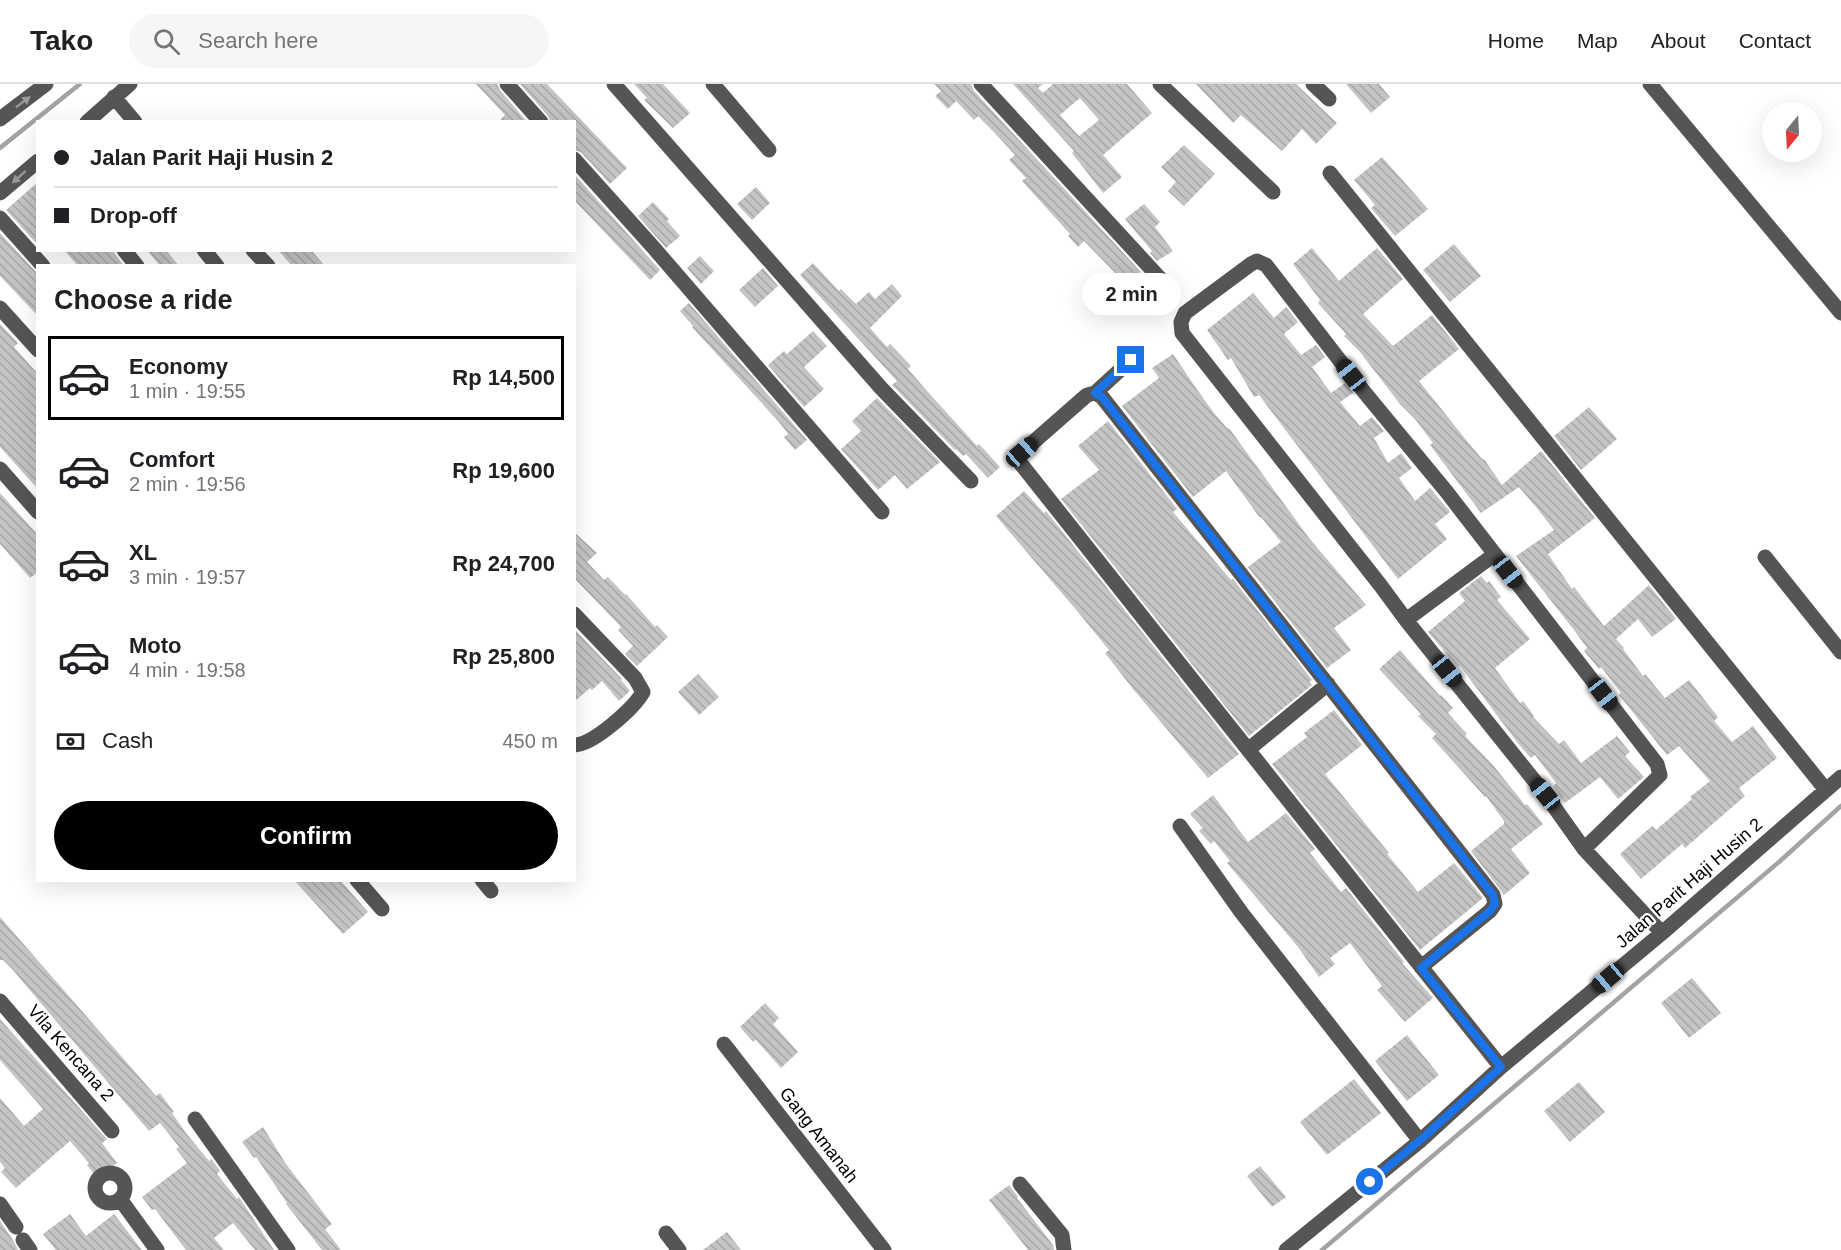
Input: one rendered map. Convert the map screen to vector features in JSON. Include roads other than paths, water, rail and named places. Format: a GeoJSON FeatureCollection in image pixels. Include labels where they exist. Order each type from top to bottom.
{"type":"FeatureCollection","features":[{"type":"Feature","properties":{"kind":"street"},"geometry":{"type":"LineString","coordinates":[[0,119],[46,84]]}},
{"type":"Feature","properties":{"kind":"street"},"geometry":{"type":"LineString","coordinates":[[91,120],[130,84]]}},
{"type":"Feature","properties":{"kind":"street"},"geometry":{"type":"LineString","coordinates":[[507,84],[539,120]]}},
{"type":"Feature","properties":{"kind":"street"},"geometry":{"type":"LineString","coordinates":[[614,84],[881,388],[971,481]]}},
{"type":"Feature","properties":{"kind":"street"},"geometry":{"type":"LineString","coordinates":[[713,84],[769,150]]}},
{"type":"Feature","properties":{"kind":"street"},"geometry":{"type":"LineString","coordinates":[[981,84],[1167,286]]}},
{"type":"Feature","properties":{"kind":"street"},"geometry":{"type":"LineString","coordinates":[[1160,84],[1273,192]]}},
{"type":"Feature","properties":{"kind":"street"},"geometry":{"type":"LineString","coordinates":[[1313,84],[1329,99]]}},
{"type":"Feature","properties":{"kind":"street"},"geometry":{"type":"LineString","coordinates":[[1650,84],[1841,313]]}},
{"type":"Feature","properties":{"kind":"street"},"geometry":{"type":"LineString","coordinates":[[114,97],[133,120]]}},
{"type":"Feature","properties":{"kind":"street"},"geometry":{"type":"LineString","coordinates":[[576,161],[882,512]]}},
{"type":"Feature","properties":{"kind":"street"},"geometry":{"type":"LineString","coordinates":[[0,193],[36,163]]}},
{"type":"Feature","properties":{"kind":"street"},"geometry":{"type":"LineString","coordinates":[[1329,172],[1826,790]]}},
{"type":"Feature","properties":{"kind":"street"},"geometry":{"type":"LineString","coordinates":[[0,218],[41,264]]}},
{"type":"Feature","properties":{"kind":"street"},"geometry":{"type":"LineString","coordinates":[[126,252],[135,264]]}},
{"type":"Feature","properties":{"kind":"street"},"geometry":{"type":"LineString","coordinates":[[255,252],[266,264]]}},
{"type":"Feature","properties":{"kind":"street"},"geometry":{"type":"LineString","coordinates":[[1584,849],[1660,775],[1660,769],[1495,554],[1365,393],[1266,265],[1257,261],[1251,264],[1185,313],[1181,322],[1182,333],[1545,794],[1584,849],[1662,933]]}},
{"type":"Feature","properties":{"kind":"street"},"geometry":{"type":"LineString","coordinates":[[0,308],[36,349]]}},
{"type":"Feature","properties":{"kind":"street"},"geometry":{"type":"LineString","coordinates":[[1131,360],[1095,393],[1087,395],[1022,452],[1019,458],[1021,464],[1501,1067]]}},
{"type":"Feature","properties":{"kind":"street"},"geometry":{"type":"LineString","coordinates":[[1095,393],[1102,397],[1493,895],[1495,904],[1490,911],[1421,968]]}},
{"type":"Feature","properties":{"kind":"street"},"geometry":{"type":"LineString","coordinates":[[0,469],[36,510]]}},
{"type":"Feature","properties":{"kind":"street"},"geometry":{"type":"LineString","coordinates":[[1406,620],[1495,554]]}},
{"type":"Feature","properties":{"kind":"street"},"geometry":{"type":"LineString","coordinates":[[1766,557],[1841,652]]}},
{"type":"Feature","properties":{"kind":"street"},"geometry":{"type":"LineString","coordinates":[[576,616],[635,678],[643,692],[596,739],[578,745]]}},
{"type":"Feature","properties":{"kind":"street"},"geometry":{"type":"LineString","coordinates":[[1249,750],[1328,684]]}},
{"type":"Feature","properties":{"kind":"street","name":"Jalan Parit Haji Husin 2"},"geometry":{"type":"LineString","coordinates":[[1286,1250],[1420,1141],[1501,1067],[1662,933],[1841,777]]}},
{"type":"Feature","properties":{"kind":"street"},"geometry":{"type":"LineString","coordinates":[[1180,826],[1241,912],[1420,1141]]}},
{"type":"Feature","properties":{"kind":"street"},"geometry":{"type":"LineString","coordinates":[[359,882],[382,909]]}},
{"type":"Feature","properties":{"kind":"street","name":"Vila Kencana 2"},"geometry":{"type":"LineString","coordinates":[[0,1001],[112,1131]]}},
{"type":"Feature","properties":{"kind":"street","name":"Gang Amanah"},"geometry":{"type":"LineString","coordinates":[[724,1044],[884,1250]]}},
{"type":"Feature","properties":{"kind":"street"},"geometry":{"type":"LineString","coordinates":[[195,1119],[288,1250]]}},
{"type":"Feature","properties":{"kind":"street"},"geometry":{"type":"LineString","coordinates":[[1020,1184],[1062,1234],[1064,1250]]}},
{"type":"Feature","properties":{"kind":"street"},"geometry":{"type":"LineString","coordinates":[[120,1199],[157,1250]]}},
{"type":"Feature","properties":{"kind":"street"},"geometry":{"type":"LineString","coordinates":[[0,1204],[23,1239]]}},
{"type":"Feature","properties":{"kind":"street"},"geometry":{"type":"LineString","coordinates":[[666,1233],[679,1250]]}},
{"type":"Feature","properties":{"kind":"waterway"},"geometry":{"type":"LineString","coordinates":[[0,148],[80,84]]}},
{"type":"Feature","properties":{"kind":"waterway"},"geometry":{"type":"LineString","coordinates":[[1322,1250],[1779,862],[1841,806]]}}]}
